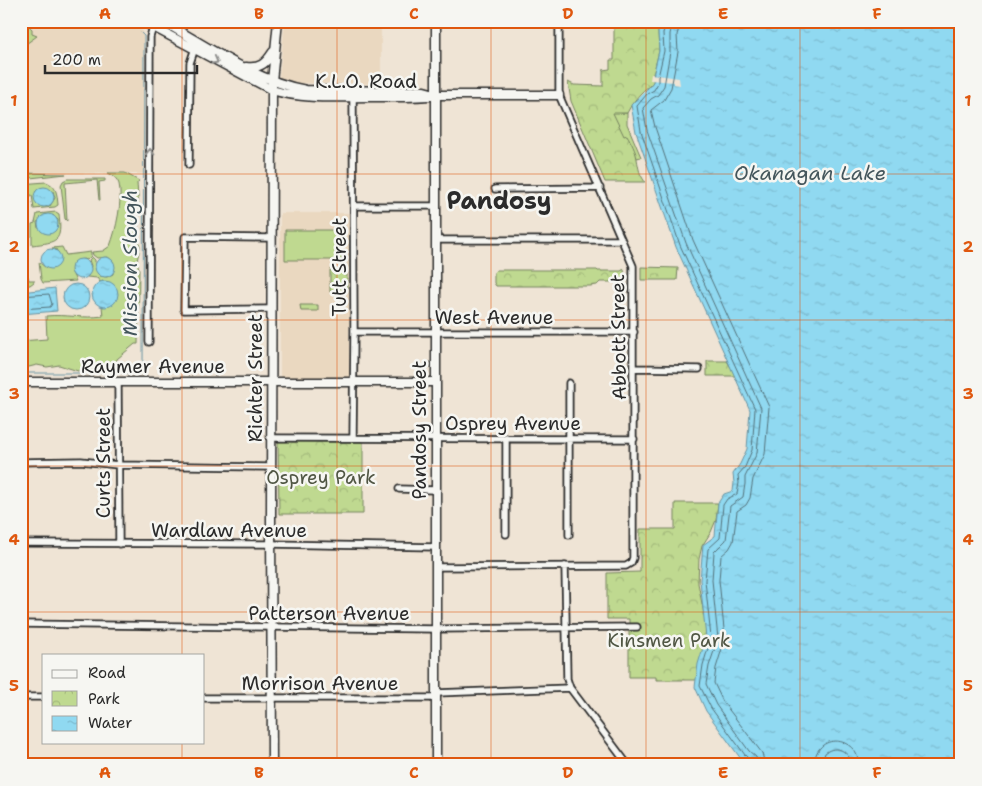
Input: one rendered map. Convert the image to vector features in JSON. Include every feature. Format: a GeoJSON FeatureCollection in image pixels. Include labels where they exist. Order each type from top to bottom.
{"type":"FeatureCollection","features":[{"type":"Feature","properties":{"kind":"street","name":"K.L.O. Road"},"geometry":{"type":"LineString","coordinates":[[142,21],[272,90],[286,95],[305,97],[424,97],[437,95]]}},
{"type":"Feature","properties":{"kind":"street","name":"K.L.O. Road"},"geometry":{"type":"LineString","coordinates":[[162,21],[244,67],[288,87],[306,90],[424,91],[437,95]]}},
{"type":"Feature","properties":{"kind":"street","name":"Richter Street"},"geometry":{"type":"LineString","coordinates":[[272,765],[272,81],[278,21]]}},
{"type":"Feature","properties":{"kind":"street","name":"Pandosy Street"},"geometry":{"type":"LineString","coordinates":[[436,21],[436,765]]}},
{"type":"Feature","properties":{"kind":"street"},"geometry":{"type":"LineString","coordinates":[[437,95],[558,95],[559,21]]}},
{"type":"Feature","properties":{"kind":"street"},"geometry":{"type":"LineString","coordinates":[[149,342],[150,37],[154,27]]}},
{"type":"Feature","properties":{"kind":"street"},"geometry":{"type":"LineString","coordinates":[[189,165],[190,63],[198,41]]}},
{"type":"Feature","properties":{"kind":"street"},"geometry":{"type":"LineString","coordinates":[[244,67],[254,68],[262,65],[274,50]]}},
{"type":"Feature","properties":{"kind":"street","name":"Abbott Street"},"geometry":{"type":"LineString","coordinates":[[558,95],[633,266],[634,332],[631,563],[626,566],[565,566]]}},
{"type":"Feature","properties":{"kind":"street","name":"Tutt Street"},"geometry":{"type":"LineString","coordinates":[[353,97],[353,437]]}},
{"type":"Feature","properties":{"kind":"street"},"geometry":{"type":"LineString","coordinates":[[496,189],[600,188]]}},
{"type":"Feature","properties":{"kind":"street"},"geometry":{"type":"LineString","coordinates":[[354,206],[436,206]]}},
{"type":"Feature","properties":{"kind":"street"},"geometry":{"type":"LineString","coordinates":[[271,238],[185,237],[184,310],[271,308]]}},
{"type":"Feature","properties":{"kind":"street"},"geometry":{"type":"LineString","coordinates":[[436,240],[621,240]]}},
{"type":"Feature","properties":{"kind":"street","name":"West Avenue"},"geometry":{"type":"LineString","coordinates":[[354,332],[634,332]]}},
{"type":"Feature","properties":{"kind":"street"},"geometry":{"type":"LineString","coordinates":[[634,368],[699,369]]}},
{"type":"Feature","properties":{"kind":"street","name":"Raymer Avenue"},"geometry":{"type":"LineString","coordinates":[[21,382],[435,382]]}},
{"type":"Feature","properties":{"kind":"street","name":"Curts Street"},"geometry":{"type":"LineString","coordinates":[[118,383],[119,544]]}},
{"type":"Feature","properties":{"kind":"street"},"geometry":{"type":"LineString","coordinates":[[569,383],[569,536]]}},
{"type":"Feature","properties":{"kind":"street","name":"Osprey Avenue"},"geometry":{"type":"LineString","coordinates":[[272,438],[634,439]]}},
{"type":"Feature","properties":{"kind":"street"},"geometry":{"type":"LineString","coordinates":[[506,438],[506,534]]}},
{"type":"Feature","properties":{"kind":"street"},"geometry":{"type":"LineString","coordinates":[[21,462],[81,461],[118,465],[271,467]]}},
{"type":"Feature","properties":{"kind":"street"},"geometry":{"type":"LineString","coordinates":[[399,490],[435,490]]}},
{"type":"Feature","properties":{"kind":"street","name":"Wardlaw Avenue"},"geometry":{"type":"LineString","coordinates":[[21,543],[271,544],[436,548]]}},
{"type":"Feature","properties":{"kind":"street"},"geometry":{"type":"LineString","coordinates":[[436,567],[565,566],[567,679],[570,688],[628,765]]}},
{"type":"Feature","properties":{"kind":"street","name":"Patterson Avenue"},"geometry":{"type":"LineString","coordinates":[[21,624],[436,629],[566,626],[637,627]]}},
{"type":"Feature","properties":{"kind":"street","name":"Morrison Avenue"},"geometry":{"type":"LineString","coordinates":[[205,698],[436,695],[570,688]]}},
{"type":"Feature","properties":{"kind":"street"},"geometry":{"type":"LineString","coordinates":[[21,697],[42,697]]}},
{"type":"Feature","properties":{"kind":"shaded area"},"geometry":{"type":"Polygon","coordinates":[[[21,21],[119,21],[143,31],[144,174],[21,173],[21,21]]]}},
{"type":"Feature","properties":{"kind":"shaded area"},"geometry":{"type":"Polygon","coordinates":[[[285,21],[381,21],[381,84],[294,83],[279,77],[285,21]]]}},
{"type":"Feature","properties":{"kind":"shaded area"},"geometry":{"type":"Polygon","coordinates":[[[280,213],[349,213],[349,378],[280,378],[280,213]]]}},
{"type":"Feature","properties":{"kind":"green space"},"geometry":{"type":"Polygon","coordinates":[[[610,21],[663,21],[658,32],[659,51],[652,79],[654,80],[632,104],[627,113],[613,113],[624,136],[627,135],[633,147],[645,182],[605,182],[571,101],[568,82],[574,85],[603,86],[603,70],[610,69],[610,60],[614,60],[614,27],[610,21]]]}},
{"type":"Feature","properties":{"kind":"green space"},"geometry":{"type":"Polygon","coordinates":[[[22,25],[28,25],[32,29],[32,34],[37,36],[23,46],[22,43],[22,25]]]}},
{"type":"Feature","properties":{"kind":"green space"},"geometry":{"type":"Polygon","coordinates":[[[603,100],[621,113],[627,113],[627,124],[641,157],[637,158],[628,137],[611,138],[603,100]]]}},
{"type":"Feature","properties":{"kind":"green space"},"geometry":{"type":"Polygon","coordinates":[[[21,173],[66,174],[21,179],[21,173]]]}},
{"type":"Feature","properties":{"kind":"green space"},"geometry":{"type":"Polygon","coordinates":[[[108,173],[125,173],[139,181],[137,183],[139,210],[137,215],[139,221],[137,230],[140,247],[137,261],[139,269],[138,344],[135,344],[117,359],[115,368],[112,369],[95,371],[84,368],[78,371],[59,365],[47,367],[37,365],[21,369],[21,341],[47,339],[46,316],[103,316],[103,281],[100,282],[97,278],[87,277],[91,266],[89,260],[92,257],[95,260],[100,276],[107,277],[113,274],[113,261],[108,257],[97,258],[92,252],[103,251],[110,246],[117,224],[120,198],[119,184],[116,178],[108,173]]]}},
{"type":"Feature","properties":{"kind":"green space"},"geometry":{"type":"Polygon","coordinates":[[[67,179],[105,179],[105,181],[99,182],[100,200],[97,180],[65,183],[67,221],[65,219],[61,185],[67,179]]]}},
{"type":"Feature","properties":{"kind":"green space"},"geometry":{"type":"Polygon","coordinates":[[[46,182],[50,184],[56,191],[58,205],[34,209],[32,195],[26,196],[25,187],[21,187],[21,184],[46,182]],[[40,188],[35,192],[50,206],[55,198],[53,191],[40,188]]]}},
{"type":"Feature","properties":{"kind":"green space"},"geometry":{"type":"Polygon","coordinates":[[[56,212],[59,214],[60,230],[59,235],[53,241],[32,245],[32,224],[35,223],[37,214],[56,212]],[[53,215],[37,222],[38,228],[57,227],[58,220],[53,215]]]}},
{"type":"Feature","properties":{"kind":"green space"},"geometry":{"type":"Polygon","coordinates":[[[285,230],[342,230],[342,260],[285,260],[285,230]]]}},
{"type":"Feature","properties":{"kind":"green space"},"geometry":{"type":"Polygon","coordinates":[[[62,247],[66,255],[91,252],[91,256],[87,260],[77,260],[71,271],[76,281],[43,283],[39,262],[46,268],[57,250],[52,248],[62,247]]]}},
{"type":"Feature","properties":{"kind":"green space"},"geometry":{"type":"Polygon","coordinates":[[[641,267],[678,268],[677,280],[641,280],[641,267]]]}},
{"type":"Feature","properties":{"kind":"green space"},"geometry":{"type":"Polygon","coordinates":[[[624,269],[625,285],[622,282],[600,282],[597,285],[590,286],[496,286],[494,283],[494,272],[496,270],[621,271],[624,269]]]}},
{"type":"Feature","properties":{"kind":"green space"},"geometry":{"type":"Polygon","coordinates":[[[330,270],[347,270],[347,292],[330,292],[330,270]]]}},
{"type":"Feature","properties":{"kind":"green space"},"geometry":{"type":"Polygon","coordinates":[[[27,274],[29,280],[34,280],[34,282],[30,285],[21,286],[21,276],[27,274]]]}},
{"type":"Feature","properties":{"kind":"green space"},"geometry":{"type":"Polygon","coordinates":[[[300,305],[318,305],[318,311],[301,311],[300,305]]]}},
{"type":"Feature","properties":{"kind":"green space"},"geometry":{"type":"Polygon","coordinates":[[[707,361],[727,361],[736,376],[707,376],[707,361]]]}},
{"type":"Feature","properties":{"kind":"green space","name":"Osprey Park"},"geometry":{"type":"Polygon","coordinates":[[[278,440],[363,440],[363,514],[279,514],[278,440]]]}},
{"type":"Feature","properties":{"kind":"green space","name":"Kinsmen Park"},"geometry":{"type":"Polygon","coordinates":[[[675,503],[718,503],[716,520],[702,546],[699,559],[698,583],[709,640],[700,680],[656,680],[656,677],[629,677],[629,619],[607,619],[607,573],[640,572],[640,529],[675,529],[675,503]]]}},
{"type":"Feature","properties":{"kind":"water","name":"Okanagan Lake"},"geometry":{"type":"Polygon","coordinates":[[[663,21],[961,21],[961,765],[843,765],[835,759],[832,765],[748,765],[741,759],[706,711],[695,687],[698,664],[706,638],[700,580],[703,545],[715,536],[718,503],[724,494],[733,491],[733,474],[747,449],[750,410],[676,247],[636,132],[631,105],[654,80],[652,80],[659,51],[658,32],[663,21]]]}},
{"type":"Feature","properties":{"kind":"water"},"geometry":{"type":"Polygon","coordinates":[[[40,187],[48,187],[54,193],[54,201],[48,207],[40,207],[34,201],[34,193],[40,187]]]}},
{"type":"Feature","properties":{"kind":"water"},"geometry":{"type":"Polygon","coordinates":[[[44,214],[52,214],[58,220],[58,228],[52,234],[44,234],[38,228],[38,220],[44,214]]]}},
{"type":"Feature","properties":{"kind":"water"},"geometry":{"type":"Polygon","coordinates":[[[47,249],[55,249],[61,255],[61,263],[55,269],[47,269],[41,263],[41,255],[47,249]]]}},
{"type":"Feature","properties":{"kind":"water"},"geometry":{"type":"Polygon","coordinates":[[[101,257],[109,257],[115,263],[115,271],[109,277],[101,277],[95,271],[95,263],[101,257]]]}},
{"type":"Feature","properties":{"kind":"water"},"geometry":{"type":"Polygon","coordinates":[[[77,259],[85,259],[91,265],[91,273],[85,279],[77,279],[71,273],[71,265],[77,259]]]}},
{"type":"Feature","properties":{"kind":"water"},"geometry":{"type":"Polygon","coordinates":[[[105,281],[114,285],[118,294],[114,303],[105,307],[96,303],[92,294],[96,285],[105,281]]]}},
{"type":"Feature","properties":{"kind":"water"},"geometry":{"type":"Polygon","coordinates":[[[76,284],[85,288],[89,297],[85,306],[76,310],[67,306],[63,297],[67,288],[76,284]]]}},
{"type":"Feature","properties":{"kind":"water"},"geometry":{"type":"Polygon","coordinates":[[[55,288],[57,311],[21,314],[21,292],[55,288]]]}},
{"type":"Feature","properties":{"kind":"pier"},"geometry":{"type":"Polygon","coordinates":[[[651,74],[679,78],[680,85],[674,84],[674,82],[650,80],[651,74]]]}},
{"type":"Feature","properties":{"kind":"waterway","name":"Mission Slough"},"geometry":{"type":"LineString","coordinates":[[21,373],[140,373],[143,370],[144,36],[141,33]]}},
{"type":"Feature","properties":{"kind":"district","name":"Pandosy"},"geometry":{"type":"Point","coordinates":[499,201]}}]}
